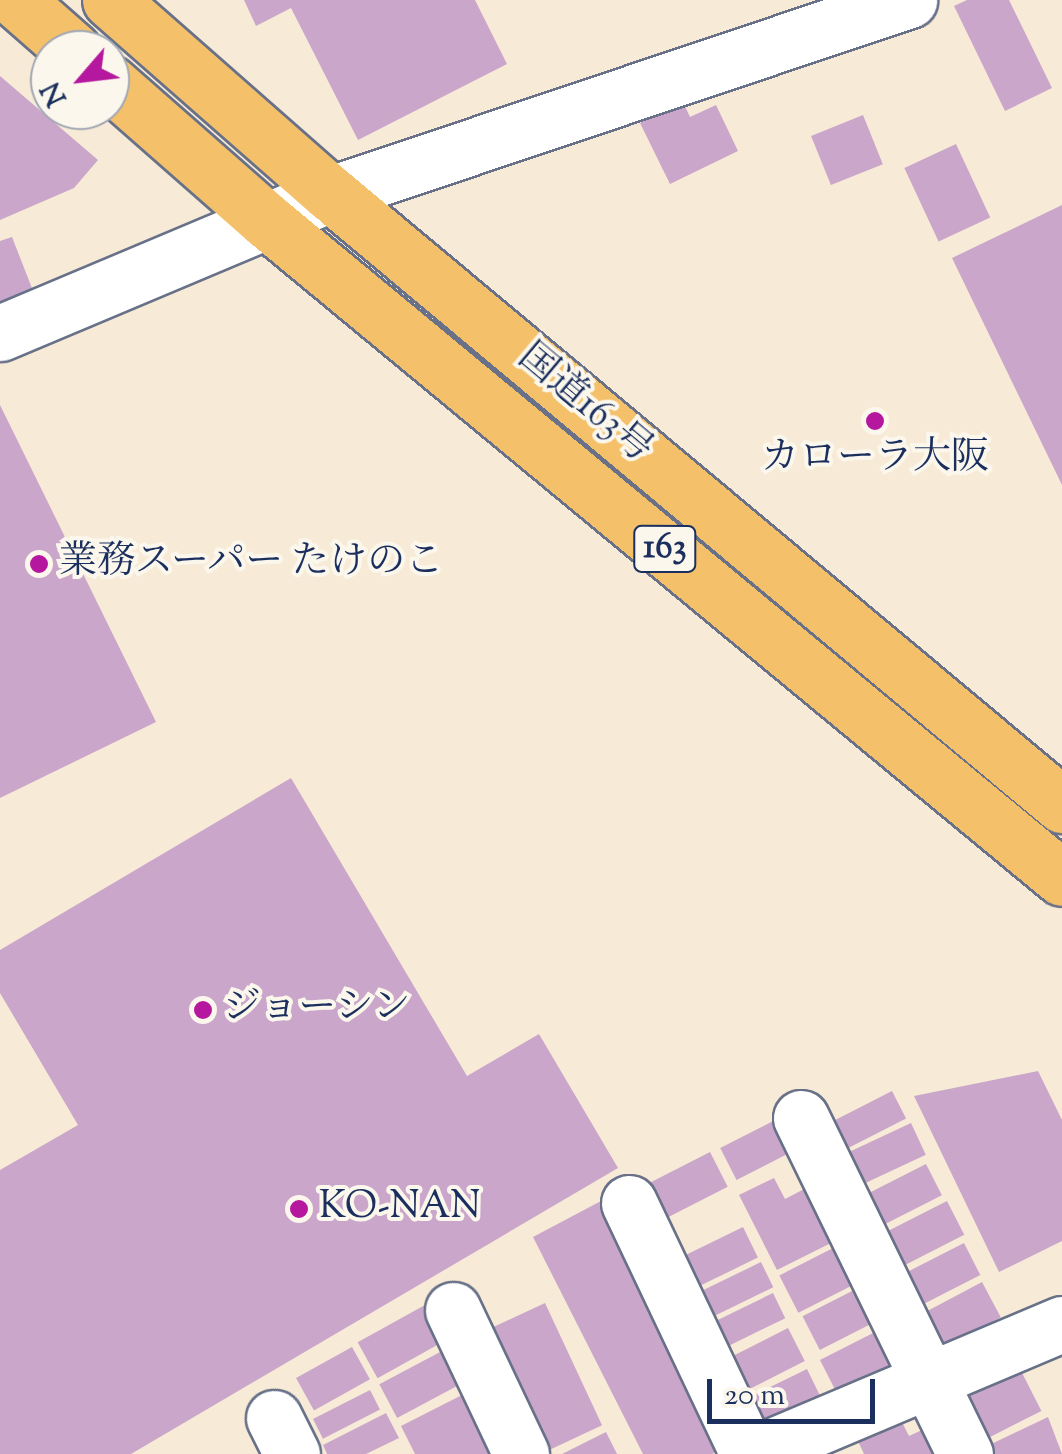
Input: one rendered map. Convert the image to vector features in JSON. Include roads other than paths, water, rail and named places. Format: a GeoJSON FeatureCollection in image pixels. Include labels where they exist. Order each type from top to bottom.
{"type":"FeatureCollection","features":[{"type":"Feature","properties":{"kind":"highway"},"geometry":{"type":"LineString","coordinates":[[16,0],[50,30]]}},
{"type":"Feature","properties":{"kind":"highway","name":"国道163号"},"geometry":{"type":"LineString","coordinates":[[110,0],[331,194],[1062,806]]}},
{"type":"Feature","properties":{"kind":"highway","name":"国道163号"},"geometry":{"type":"LineString","coordinates":[[130,100],[268,221],[1062,878]]}},
{"type":"Feature","properties":{"kind":"street"},"geometry":{"type":"LineString","coordinates":[[0,333],[331,194],[909,0]]}},
{"type":"Feature","properties":{"kind":"street"},"geometry":{"type":"LineString","coordinates":[[802,1118],[965,1454]]}},
{"type":"Feature","properties":{"kind":"street"},"geometry":{"type":"LineString","coordinates":[[629,1203],[751,1454],[1062,1324]]}},
{"type":"Feature","properties":{"kind":"street"},"geometry":{"type":"LineString","coordinates":[[452,1310],[521,1454]]}},
{"type":"Feature","properties":{"kind":"place","name":"カローラ大阪"},"geometry":{"type":"Point","coordinates":[875,421]}},
{"type":"Feature","properties":{"kind":"place","name":"業務スーパー たけのこ"},"geometry":{"type":"Point","coordinates":[39,564]}},
{"type":"Feature","properties":{"kind":"place","name":"ジョーシン"},"geometry":{"type":"Point","coordinates":[203,1010]}},
{"type":"Feature","properties":{"kind":"place","name":"KO-NAN"},"geometry":{"type":"Point","coordinates":[299,1209]}}]}
